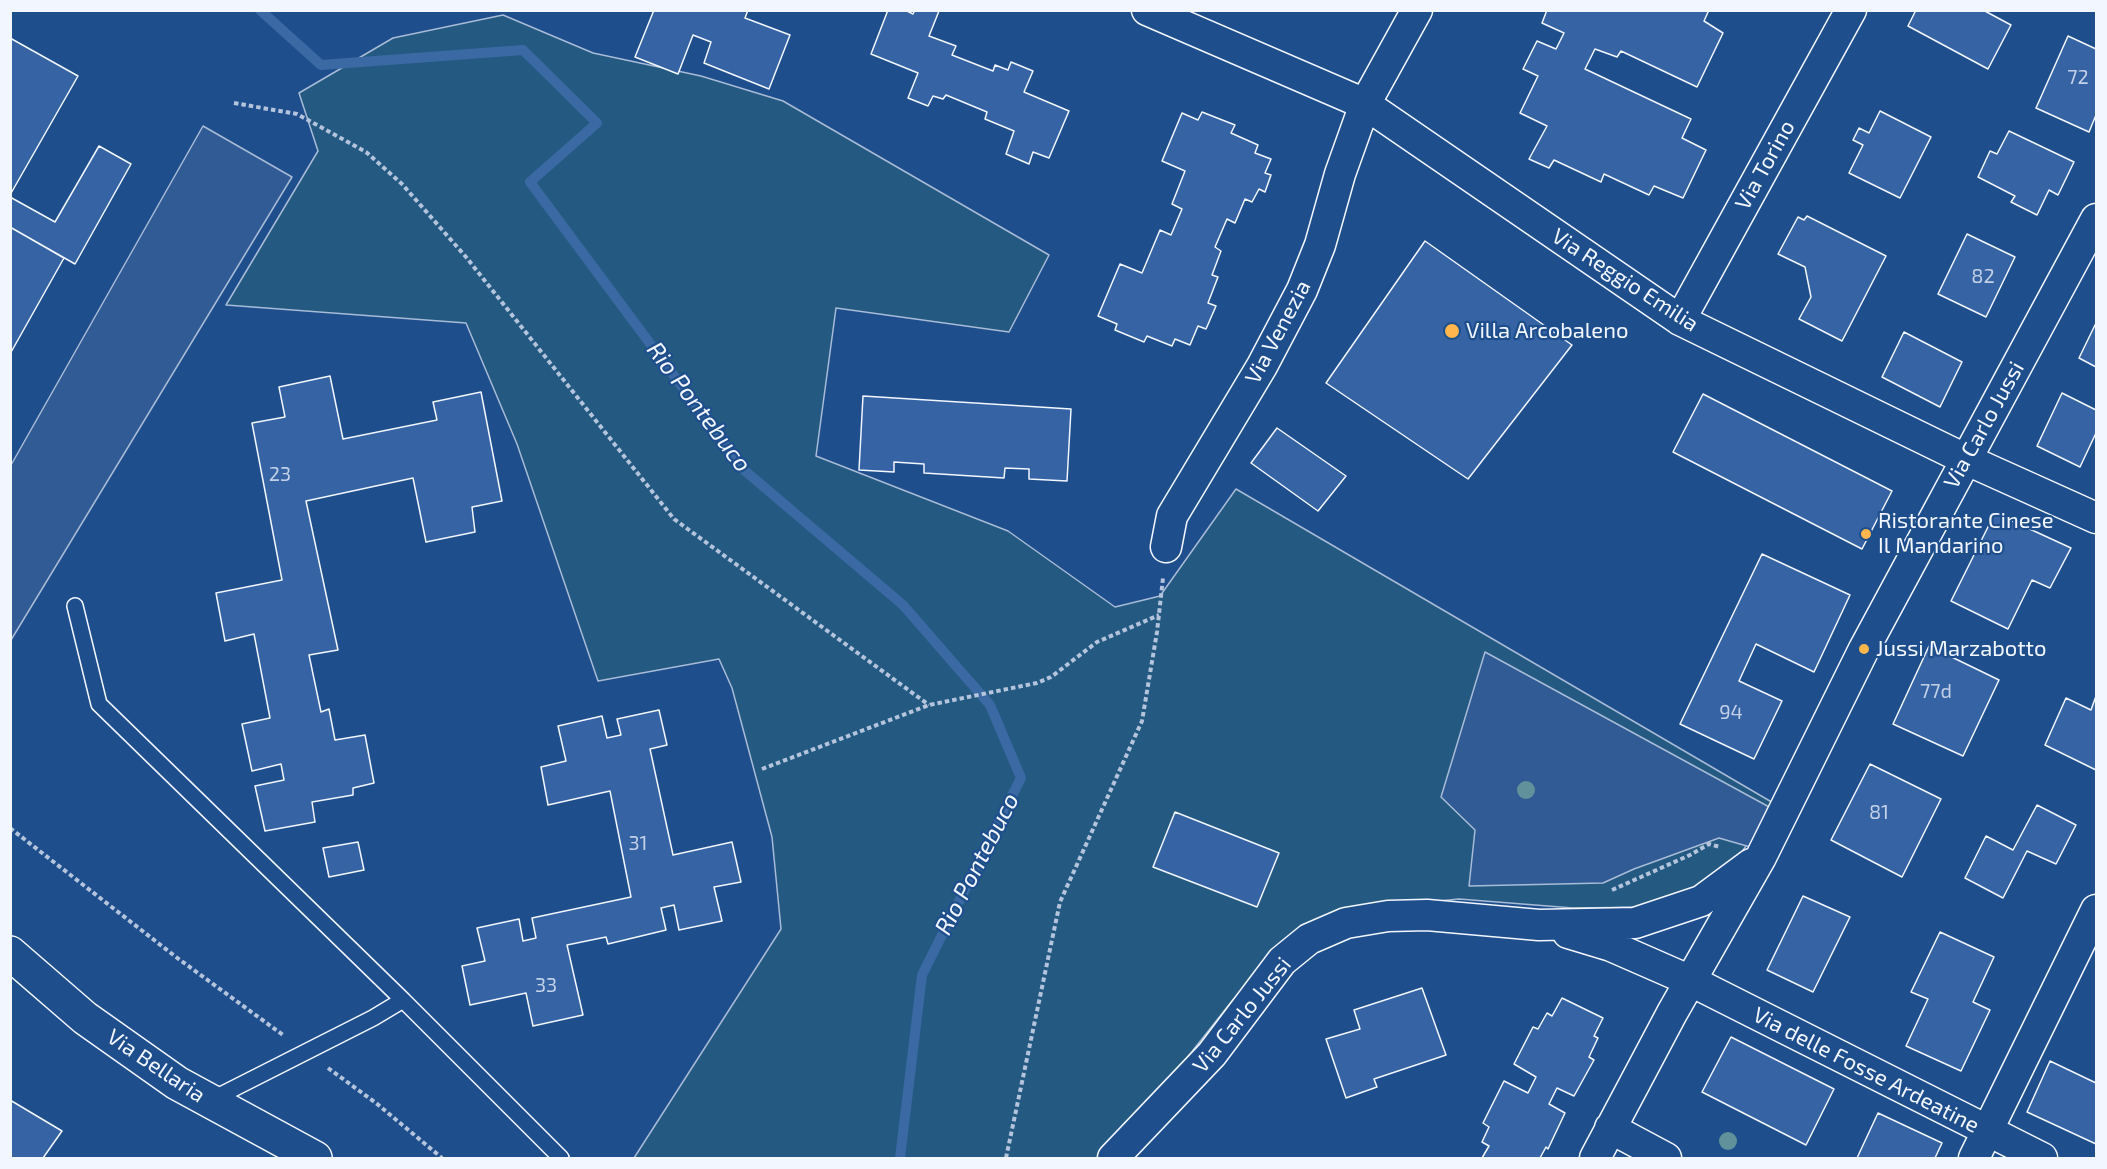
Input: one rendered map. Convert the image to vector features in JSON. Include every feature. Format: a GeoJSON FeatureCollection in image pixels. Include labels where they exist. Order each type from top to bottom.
{"type":"FeatureCollection","features":[{"type":"Feature","properties":{"kind":"street"},"geometry":{"type":"LineString","coordinates":[[1147,10],[1365,104]]}},
{"type":"Feature","properties":{"kind":"street","name":"Via Venezia"},"geometry":{"type":"LineString","coordinates":[[1166,547],[1172,516],[1262,366],[1302,290],[1320,245],[1340,174],[1365,104],[1417,10]]}},
{"type":"Feature","properties":{"kind":"street","name":"Via Torino"},"geometry":{"type":"LineString","coordinates":[[1680,320],[1851,10]]}},
{"type":"Feature","properties":{"kind":"street","name":"Via Reggio Emilia"},"geometry":{"type":"LineString","coordinates":[[1365,104],[1680,320],[1965,459],[2097,518]]}},
{"type":"Feature","properties":{"kind":"street","name":"Via Carlo Jussi"},"geometry":{"type":"LineString","coordinates":[[1595,1158],[1761,857],[1864,649],[2097,219]]}},
{"type":"Feature","properties":{"kind":"street","name":"Via Carlo Jussi"},"geometry":{"type":"LineString","coordinates":[[1113,1158],[1212,1054],[1282,961],[1309,939],[1346,923],[1388,916],[1427,915],[1539,925],[1635,923],[1701,901],[1761,857]]}},
{"type":"Feature","properties":{"kind":"street"},"geometry":{"type":"LineString","coordinates":[[1974,1158],[2097,910]]}},
{"type":"Feature","properties":{"kind":"street","name":"Via Carlo Jussi"},"geometry":{"type":"LineString","coordinates":[[1539,925],[1611,946],[1691,981]]}},
{"type":"Feature","properties":{"kind":"street","name":"Via Bellaria"},"geometry":{"type":"LineString","coordinates":[[10,953],[85,1018],[177,1083],[315,1158]]}},
{"type":"Feature","properties":{"kind":"street","name":"Via delle Fosse Ardeatine"},"geometry":{"type":"LineString","coordinates":[[1691,981],[2042,1158]]}},
{"type":"Feature","properties":{"kind":"street"},"geometry":{"type":"LineString","coordinates":[[1610,1128],[1666,1158]]}},
{"type":"Feature","properties":{"kind":"lane"},"geometry":{"type":"LineString","coordinates":[[75,606],[99,704],[403,1000],[561,1158]]}},
{"type":"Feature","properties":{"kind":"lane"},"geometry":{"type":"LineString","coordinates":[[208,1101],[373,1018],[403,1000]]}},
{"type":"Feature","properties":{"kind":"path"},"geometry":{"type":"LineString","coordinates":[[234,103],[297,114],[366,152],[402,184],[466,257],[674,519],[929,705]]}},
{"type":"Feature","properties":{"kind":"path"},"geometry":{"type":"LineString","coordinates":[[1006,1158],[1060,902],[1142,721],[1159,615],[1166,547]]}},
{"type":"Feature","properties":{"kind":"path"},"geometry":{"type":"LineString","coordinates":[[762,769],[929,705],[1036,683],[1051,676],[1097,642],[1159,615]]}},
{"type":"Feature","properties":{"kind":"path"},"geometry":{"type":"LineString","coordinates":[[10,828],[176,957],[376,1103],[442,1158]]}},
{"type":"Feature","properties":{"kind":"shaded area"},"geometry":{"type":"Polygon","coordinates":[[[503,15],[593,53],[701,76],[783,101],[1049,255],[1009,332],[836,308],[816,456],[1008,531],[1115,607],[1160,596],[1236,489],[1775,804],[1717,888],[1659,907],[1573,908],[1459,899],[1388,906],[1268,962],[1232,1001],[1160,1092],[1098,1158],[634,1158],[781,929],[772,837],[732,688],[719,659],[598,681],[517,444],[466,323],[226,305],[318,151],[299,93],[393,38],[503,15]]]}},
{"type":"Feature","properties":{"kind":"shaded area"},"geometry":{"type":"Polygon","coordinates":[[[203,126],[292,177],[11,640],[11,465],[203,126]]]}},
{"type":"Feature","properties":{"kind":"shaded area"},"geometry":{"type":"Polygon","coordinates":[[[1485,652],[1782,814],[1764,851],[1719,838],[1634,869],[1603,883],[1469,886],[1475,830],[1441,797],[1485,652]]]}},
{"type":"Feature","properties":{"kind":"building"},"geometry":{"type":"Polygon","coordinates":[[[654,10],[748,10],[745,18],[790,35],[769,89],[704,63],[711,42],[693,35],[678,74],[635,57],[654,10]]]}},
{"type":"Feature","properties":{"kind":"building"},"geometry":{"type":"Polygon","coordinates":[[[888,10],[905,10],[913,14],[915,10],[939,11],[929,36],[956,46],[952,55],[993,71],[995,65],[1008,70],[1011,62],[1033,71],[1024,92],[1069,111],[1049,158],[1033,152],[1029,164],[1006,154],[1014,131],[985,119],[987,112],[946,95],[943,99],[933,96],[928,106],[908,98],[918,73],[871,54],[888,10]]]}},
{"type":"Feature","properties":{"kind":"building"},"geometry":{"type":"Polygon","coordinates":[[[1547,10],[1709,10],[1704,21],[1723,33],[1697,87],[1621,51],[1617,57],[1595,49],[1585,69],[1691,119],[1682,138],[1706,150],[1683,198],[1654,186],[1649,195],[1604,174],[1601,182],[1554,160],[1549,168],[1529,159],[1547,126],[1520,113],[1538,76],[1523,69],[1537,41],[1556,49],[1564,33],[1542,23],[1547,10]]]}},
{"type":"Feature","properties":{"kind":"building"},"geometry":{"type":"Polygon","coordinates":[[[1916,10],[1983,10],[2011,25],[1988,69],[1908,26],[1916,10]]]}},
{"type":"Feature","properties":{"kind":"building"},"geometry":{"type":"Polygon","coordinates":[[[2068,36],[2096,49],[2096,115],[2089,132],[2036,108],[2068,36]]]}},
{"type":"Feature","properties":{"kind":"building"},"geometry":{"type":"Polygon","coordinates":[[[10,38],[78,76],[10,195],[10,38]]]}},
{"type":"Feature","properties":{"kind":"building"},"geometry":{"type":"Polygon","coordinates":[[[1880,111],[1931,137],[1900,198],[1849,173],[1863,145],[1853,140],[1859,128],[1869,133],[1880,111]]]}},
{"type":"Feature","properties":{"kind":"building"},"geometry":{"type":"Polygon","coordinates":[[[1202,112],[1235,125],[1231,133],[1258,145],[1255,153],[1271,159],[1265,173],[1271,175],[1265,192],[1259,189],[1252,202],[1245,199],[1235,223],[1227,219],[1215,247],[1221,251],[1212,275],[1218,277],[1208,303],[1216,306],[1206,329],[1198,326],[1190,345],[1175,339],[1172,346],[1147,336],[1144,342],[1115,330],[1117,324],[1098,316],[1120,264],[1142,273],[1160,230],[1171,235],[1182,209],[1172,204],[1185,171],[1162,161],[1182,113],[1198,120],[1202,112]]]}},
{"type":"Feature","properties":{"kind":"building"},"geometry":{"type":"Polygon","coordinates":[[[2009,131],[2074,162],[2058,195],[2049,190],[2037,215],[2011,202],[2015,196],[1978,177],[1990,151],[1997,154],[2009,131]]]}},
{"type":"Feature","properties":{"kind":"building"},"geometry":{"type":"Polygon","coordinates":[[[99,146],[131,164],[75,264],[10,227],[10,197],[55,222],[99,146]]]}},
{"type":"Feature","properties":{"kind":"building"},"geometry":{"type":"Polygon","coordinates":[[[1807,216],[1886,256],[1842,341],[1799,319],[1811,297],[1805,267],[1778,254],[1798,217],[1804,220],[1807,216]]]}},
{"type":"Feature","properties":{"kind":"building"},"geometry":{"type":"Polygon","coordinates":[[[10,227],[64,258],[10,354],[10,227]]]}},
{"type":"Feature","properties":{"kind":"building"},"geometry":{"type":"Polygon","coordinates":[[[1967,234],[2015,257],[1986,317],[1938,294],[1967,234]]]}},
{"type":"Feature","properties":{"kind":"building"},"geometry":{"type":"Polygon","coordinates":[[[1425,241],[1572,345],[1468,479],[1326,383],[1425,241]]]}},
{"type":"Feature","properties":{"kind":"building"},"geometry":{"type":"Polygon","coordinates":[[[2096,323],[2096,367],[2079,358],[2096,323]]]}},
{"type":"Feature","properties":{"kind":"building"},"geometry":{"type":"Polygon","coordinates":[[[1904,332],[1962,362],[1940,407],[1882,377],[1904,332]]]}},
{"type":"Feature","properties":{"kind":"building"},"geometry":{"type":"Polygon","coordinates":[[[330,376],[343,439],[437,420],[433,402],[481,392],[502,501],[472,507],[475,532],[426,542],[413,478],[306,501],[338,650],[309,655],[321,712],[329,709],[335,740],[365,735],[374,783],[353,788],[353,795],[312,802],[315,822],[265,831],[255,786],[284,780],[281,764],[252,771],[242,724],[270,718],[254,634],[225,641],[216,593],[282,580],[252,423],[285,417],[279,387],[330,376]]]}},
{"type":"Feature","properties":{"kind":"building"},"geometry":{"type":"Polygon","coordinates":[[[2062,393],[2096,410],[2096,433],[2080,467],[2037,446],[2062,393]]]}},
{"type":"Feature","properties":{"kind":"building"},"geometry":{"type":"Polygon","coordinates":[[[1703,394],[1892,491],[1862,549],[1673,452],[1703,394]]]}},
{"type":"Feature","properties":{"kind":"building"},"geometry":{"type":"Polygon","coordinates":[[[863,396],[1071,409],[1067,481],[1029,479],[1029,469],[1005,468],[1004,478],[924,473],[924,464],[894,462],[894,472],[859,470],[863,396]]]}},
{"type":"Feature","properties":{"kind":"building"},"geometry":{"type":"Polygon","coordinates":[[[1277,428],[1346,476],[1318,511],[1251,463],[1277,428]]]}},
{"type":"Feature","properties":{"kind":"building"},"geometry":{"type":"Polygon","coordinates":[[[1995,513],[2071,548],[2050,588],[2032,580],[2008,629],[1951,601],[1995,513]]]}},
{"type":"Feature","properties":{"kind":"building"},"geometry":{"type":"Polygon","coordinates":[[[1762,554],[1850,595],[1814,672],[1756,644],[1739,681],[1782,701],[1754,759],[1680,724],[1762,554]]]}},
{"type":"Feature","properties":{"kind":"building"},"geometry":{"type":"Polygon","coordinates":[[[1929,646],[1999,680],[1963,756],[1893,724],[1929,646]]]}},
{"type":"Feature","properties":{"kind":"building"},"geometry":{"type":"Polygon","coordinates":[[[2096,696],[2096,770],[2045,745],[2066,698],[2091,710],[2096,696]]]}},
{"type":"Feature","properties":{"kind":"building"},"geometry":{"type":"Polygon","coordinates":[[[659,710],[667,745],[650,749],[673,855],[732,842],[741,882],[714,887],[722,921],[679,930],[674,905],[661,908],[666,930],[608,944],[606,937],[567,945],[583,1015],[533,1026],[526,993],[470,1005],[462,966],[485,961],[477,928],[519,919],[523,941],[536,938],[532,918],[631,897],[610,791],[548,805],[541,767],[566,761],[558,726],[602,716],[607,738],[621,735],[617,719],[659,710]]]}},
{"type":"Feature","properties":{"kind":"building"},"geometry":{"type":"Polygon","coordinates":[[[1870,764],[1941,799],[1902,877],[1831,840],[1870,764]]]}},
{"type":"Feature","properties":{"kind":"building"},"geometry":{"type":"Polygon","coordinates":[[[2037,805],[2076,825],[2056,864],[2027,851],[2003,898],[1965,878],[1986,836],[2013,850],[2037,805]]]}},
{"type":"Feature","properties":{"kind":"building"},"geometry":{"type":"Polygon","coordinates":[[[1175,812],[1279,853],[1257,907],[1153,867],[1175,812]]]}},
{"type":"Feature","properties":{"kind":"building"},"geometry":{"type":"Polygon","coordinates":[[[358,842],[364,870],[329,877],[323,848],[358,842]]]}},
{"type":"Feature","properties":{"kind":"building"},"geometry":{"type":"Polygon","coordinates":[[[1803,896],[1850,917],[1813,992],[1767,970],[1803,896]]]}},
{"type":"Feature","properties":{"kind":"building"},"geometry":{"type":"Polygon","coordinates":[[[1940,932],[1994,957],[1973,1002],[1990,1010],[1961,1071],[1906,1046],[1928,999],[1911,992],[1940,932]]]}},
{"type":"Feature","properties":{"kind":"building"},"geometry":{"type":"Polygon","coordinates":[[[1422,988],[1446,1055],[1374,1079],[1377,1087],[1346,1098],[1326,1039],[1360,1029],[1354,1010],[1422,988]]]}},
{"type":"Feature","properties":{"kind":"building"},"geometry":{"type":"Polygon","coordinates":[[[1562,998],[1603,1018],[1594,1036],[1598,1038],[1589,1057],[1594,1060],[1574,1096],[1557,1088],[1549,1104],[1565,1113],[1548,1149],[1546,1147],[1540,1158],[1482,1158],[1489,1146],[1482,1142],[1489,1127],[1483,1123],[1504,1081],[1528,1093],[1536,1077],[1514,1064],[1533,1027],[1538,1029],[1547,1013],[1552,1016],[1562,998]]]}},
{"type":"Feature","properties":{"kind":"building"},"geometry":{"type":"Polygon","coordinates":[[[1731,1037],[1834,1089],[1806,1145],[1702,1092],[1731,1037]]]}},
{"type":"Feature","properties":{"kind":"building"},"geometry":{"type":"Polygon","coordinates":[[[2050,1061],[2096,1083],[2096,1144],[2027,1112],[2050,1061]]]}},
{"type":"Feature","properties":{"kind":"building"},"geometry":{"type":"Polygon","coordinates":[[[10,1100],[62,1131],[43,1158],[10,1158],[10,1100]]]}},
{"type":"Feature","properties":{"kind":"building"},"geometry":{"type":"Polygon","coordinates":[[[1878,1113],[1942,1143],[1935,1158],[1857,1158],[1878,1113]]]}},
{"type":"Feature","properties":{"kind":"waterway","name":"Rio Pontebuco"},"geometry":{"type":"LineString","coordinates":[[260,10],[321,65],[523,50],[597,123],[530,182],[744,470],[903,605],[990,705],[1021,778],[922,975],[900,1158]]}},
{"type":"Feature","properties":{"kind":"place","name":"Villa Arcobaleno"},"geometry":{"type":"Point","coordinates":[1452,331]}},
{"type":"Feature","properties":{"kind":"place","name":"Ristorante Cinese Il Mandarino"},"geometry":{"type":"Point","coordinates":[1866,534]}},
{"type":"Feature","properties":{"kind":"place","name":"Jussi Marzabotto"},"geometry":{"type":"Point","coordinates":[1864,649]}}]}
